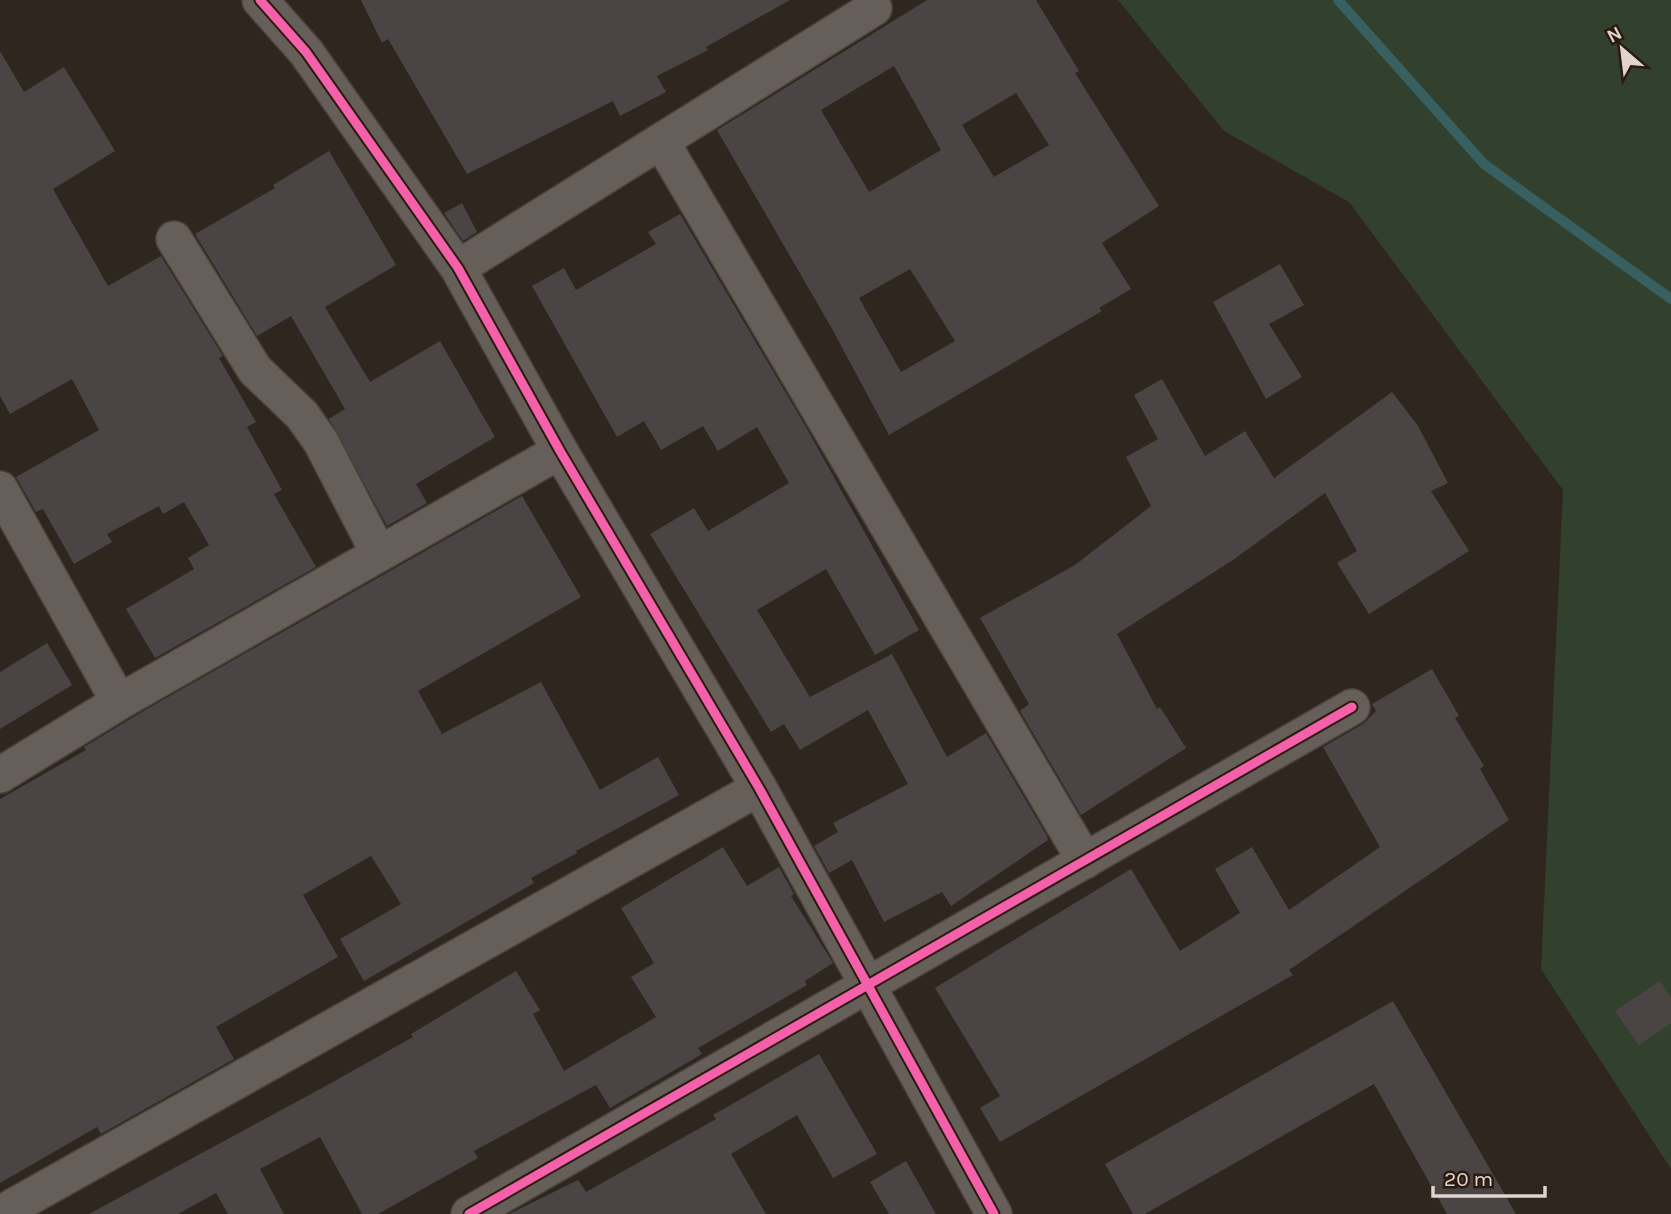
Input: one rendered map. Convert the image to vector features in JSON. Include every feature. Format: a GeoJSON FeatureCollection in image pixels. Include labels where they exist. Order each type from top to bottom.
{"type":"FeatureCollection","features":[{"type":"Feature","properties":{"kind":"street"},"geometry":{"type":"LineString","coordinates":[[260,0],[306,52],[458,268],[561,451],[759,788],[866,987],[994,1214]]}},
{"type":"Feature","properties":{"kind":"street"},"geometry":{"type":"LineString","coordinates":[[458,268],[874,8]]}},
{"type":"Feature","properties":{"kind":"street"},"geometry":{"type":"LineString","coordinates":[[661,141],[1085,861]]}},
{"type":"Feature","properties":{"kind":"street"},"geometry":{"type":"LineString","coordinates":[[174,239],[255,370],[302,415],[321,442],[378,552]]}},
{"type":"Feature","properties":{"kind":"street"},"geometry":{"type":"LineString","coordinates":[[0,775],[119,702],[378,552],[561,451]]}},
{"type":"Feature","properties":{"kind":"street"},"geometry":{"type":"LineString","coordinates":[[0,489],[119,702]]}},
{"type":"Feature","properties":{"kind":"street"},"geometry":{"type":"LineString","coordinates":[[484,1210],[1352,707]]}},
{"type":"Feature","properties":{"kind":"street"},"geometry":{"type":"LineString","coordinates":[[10,1202],[759,788]]}},
{"type":"Feature","properties":{"kind":"green space"},"geometry":{"type":"Polygon","coordinates":[[[1118,0],[1671,0],[1671,1169],[1541,969],[1563,490],[1349,202],[1224,131],[1118,0]]]}},
{"type":"Feature","properties":{"kind":"building"},"geometry":{"type":"Polygon","coordinates":[[[361,0],[790,0],[706,47],[708,50],[657,76],[666,92],[620,116],[613,101],[467,174],[388,39],[382,43],[361,0]]]}},
{"type":"Feature","properties":{"kind":"building"},"geometry":{"type":"Polygon","coordinates":[[[927,0],[1036,0],[1079,71],[1075,73],[1159,206],[1102,243],[1131,289],[1099,308],[1102,311],[889,435],[831,327],[717,130],[927,0]],[[894,66],[821,110],[869,192],[941,150],[894,66]],[[1016,93],[962,125],[994,177],[1049,145],[1016,93]],[[910,269],[859,298],[901,372],[955,341],[910,269]]]}},
{"type":"Feature","properties":{"kind":"building"},"geometry":{"type":"Polygon","coordinates":[[[0,51],[24,92],[64,67],[115,151],[53,189],[108,286],[161,256],[223,356],[219,358],[256,422],[247,427],[282,490],[274,494],[316,567],[155,658],[126,609],[194,569],[188,558],[209,545],[184,502],[163,514],[159,506],[107,534],[112,542],[74,564],[43,509],[36,512],[16,477],[99,430],[72,379],[10,414],[0,396],[0,51]]]}},
{"type":"Feature","properties":{"kind":"building"},"geometry":{"type":"Polygon","coordinates":[[[329,151],[396,265],[325,307],[370,382],[440,341],[495,437],[416,484],[427,503],[387,526],[329,419],[345,409],[291,316],[257,336],[195,234],[275,188],[273,185],[329,151]]]}},
{"type":"Feature","properties":{"kind":"building"},"geometry":{"type":"Polygon","coordinates":[[[462,203],[477,232],[463,241],[444,213],[462,203]]]}},
{"type":"Feature","properties":{"kind":"building"},"geometry":{"type":"Polygon","coordinates":[[[680,214],[806,427],[919,630],[875,655],[826,569],[757,610],[810,697],[892,654],[947,757],[986,733],[1047,836],[1048,840],[951,906],[942,892],[884,922],[852,860],[829,873],[814,846],[838,832],[833,823],[908,784],[868,710],[800,750],[784,724],[771,732],[650,534],[694,508],[708,531],[789,483],[757,427],[718,451],[703,426],[661,450],[644,421],[617,437],[532,286],[564,268],[576,290],[656,244],[648,232],[680,214]]]}},
{"type":"Feature","properties":{"kind":"building"},"geometry":{"type":"Polygon","coordinates":[[[1280,264],[1304,305],[1269,324],[1302,377],[1266,399],[1213,302],[1280,264]]]}},
{"type":"Feature","properties":{"kind":"building"},"geometry":{"type":"Polygon","coordinates":[[[1162,379],[1205,456],[1245,431],[1274,478],[1392,392],[1418,426],[1448,483],[1431,491],[1469,551],[1369,614],[1337,563],[1357,551],[1325,493],[1233,560],[1117,634],[1157,709],[1160,707],[1186,748],[1081,815],[1020,711],[1029,704],[980,618],[1075,565],[1151,506],[1126,457],[1158,439],[1134,395],[1162,379]]]}},
{"type":"Feature","properties":{"kind":"building"},"geometry":{"type":"Polygon","coordinates":[[[522,496],[581,597],[418,691],[442,734],[541,682],[600,790],[658,757],[679,795],[576,851],[577,853],[531,878],[534,883],[364,981],[340,939],[401,904],[371,856],[303,895],[338,957],[216,1027],[234,1059],[101,1134],[97,1127],[0,1183],[0,799],[86,750],[84,747],[145,710],[522,496]]]}},
{"type":"Feature","properties":{"kind":"building"},"geometry":{"type":"Polygon","coordinates":[[[47,643],[72,685],[0,729],[0,672],[47,643]]]}},
{"type":"Feature","properties":{"kind":"building"},"geometry":{"type":"Polygon","coordinates":[[[1432,669],[1459,716],[1455,718],[1484,766],[1480,769],[1509,820],[1289,970],[1293,975],[1000,1142],[980,1108],[1000,1096],[935,988],[1131,869],[1180,951],[1240,913],[1215,869],[1252,847],[1289,910],[1380,847],[1323,747],[1363,724],[1376,711],[1372,704],[1432,669]]]}},
{"type":"Feature","properties":{"kind":"building"},"geometry":{"type":"Polygon","coordinates":[[[723,847],[747,886],[779,867],[794,894],[791,896],[833,963],[805,981],[807,985],[698,1048],[702,1054],[610,1108],[596,1085],[474,1151],[478,1158],[378,1214],[362,1214],[320,1137],[260,1169],[284,1214],[228,1214],[216,1193],[178,1214],[89,1214],[413,1037],[411,1034],[516,971],[540,1010],[533,1014],[564,1071],[656,1017],[631,977],[654,963],[621,908],[723,847]]]}},
{"type":"Feature","properties":{"kind":"building"},"geometry":{"type":"Polygon","coordinates":[[[1660,981],[1671,998],[1671,1023],[1639,1045],[1615,1011],[1660,981]]]}},
{"type":"Feature","properties":{"kind":"building"},"geometry":{"type":"Polygon","coordinates":[[[1393,1001],[1516,1214],[1447,1214],[1374,1084],[1145,1214],[1133,1214],[1105,1164],[1393,1001]]]}},
{"type":"Feature","properties":{"kind":"building"},"geometry":{"type":"Polygon","coordinates":[[[819,1054],[877,1154],[833,1178],[797,1115],[731,1154],[766,1214],[509,1214],[578,1180],[586,1192],[716,1119],[713,1115],[819,1054]]]}},
{"type":"Feature","properties":{"kind":"building"},"geometry":{"type":"Polygon","coordinates":[[[906,1161],[936,1214],[889,1214],[870,1182],[906,1161]]]}},
{"type":"Feature","properties":{"kind":"waterway"},"geometry":{"type":"LineString","coordinates":[[1338,0],[1484,164],[1671,299]]}},
{"type":"Feature","properties":{"kind":"cycle path"},"geometry":{"type":"LineString","coordinates":[[260,0],[306,52],[458,268],[560,451],[759,788],[994,1214]]}},
{"type":"Feature","properties":{"kind":"cycle path"},"geometry":{"type":"LineString","coordinates":[[469,1214],[1352,707]]}}]}
